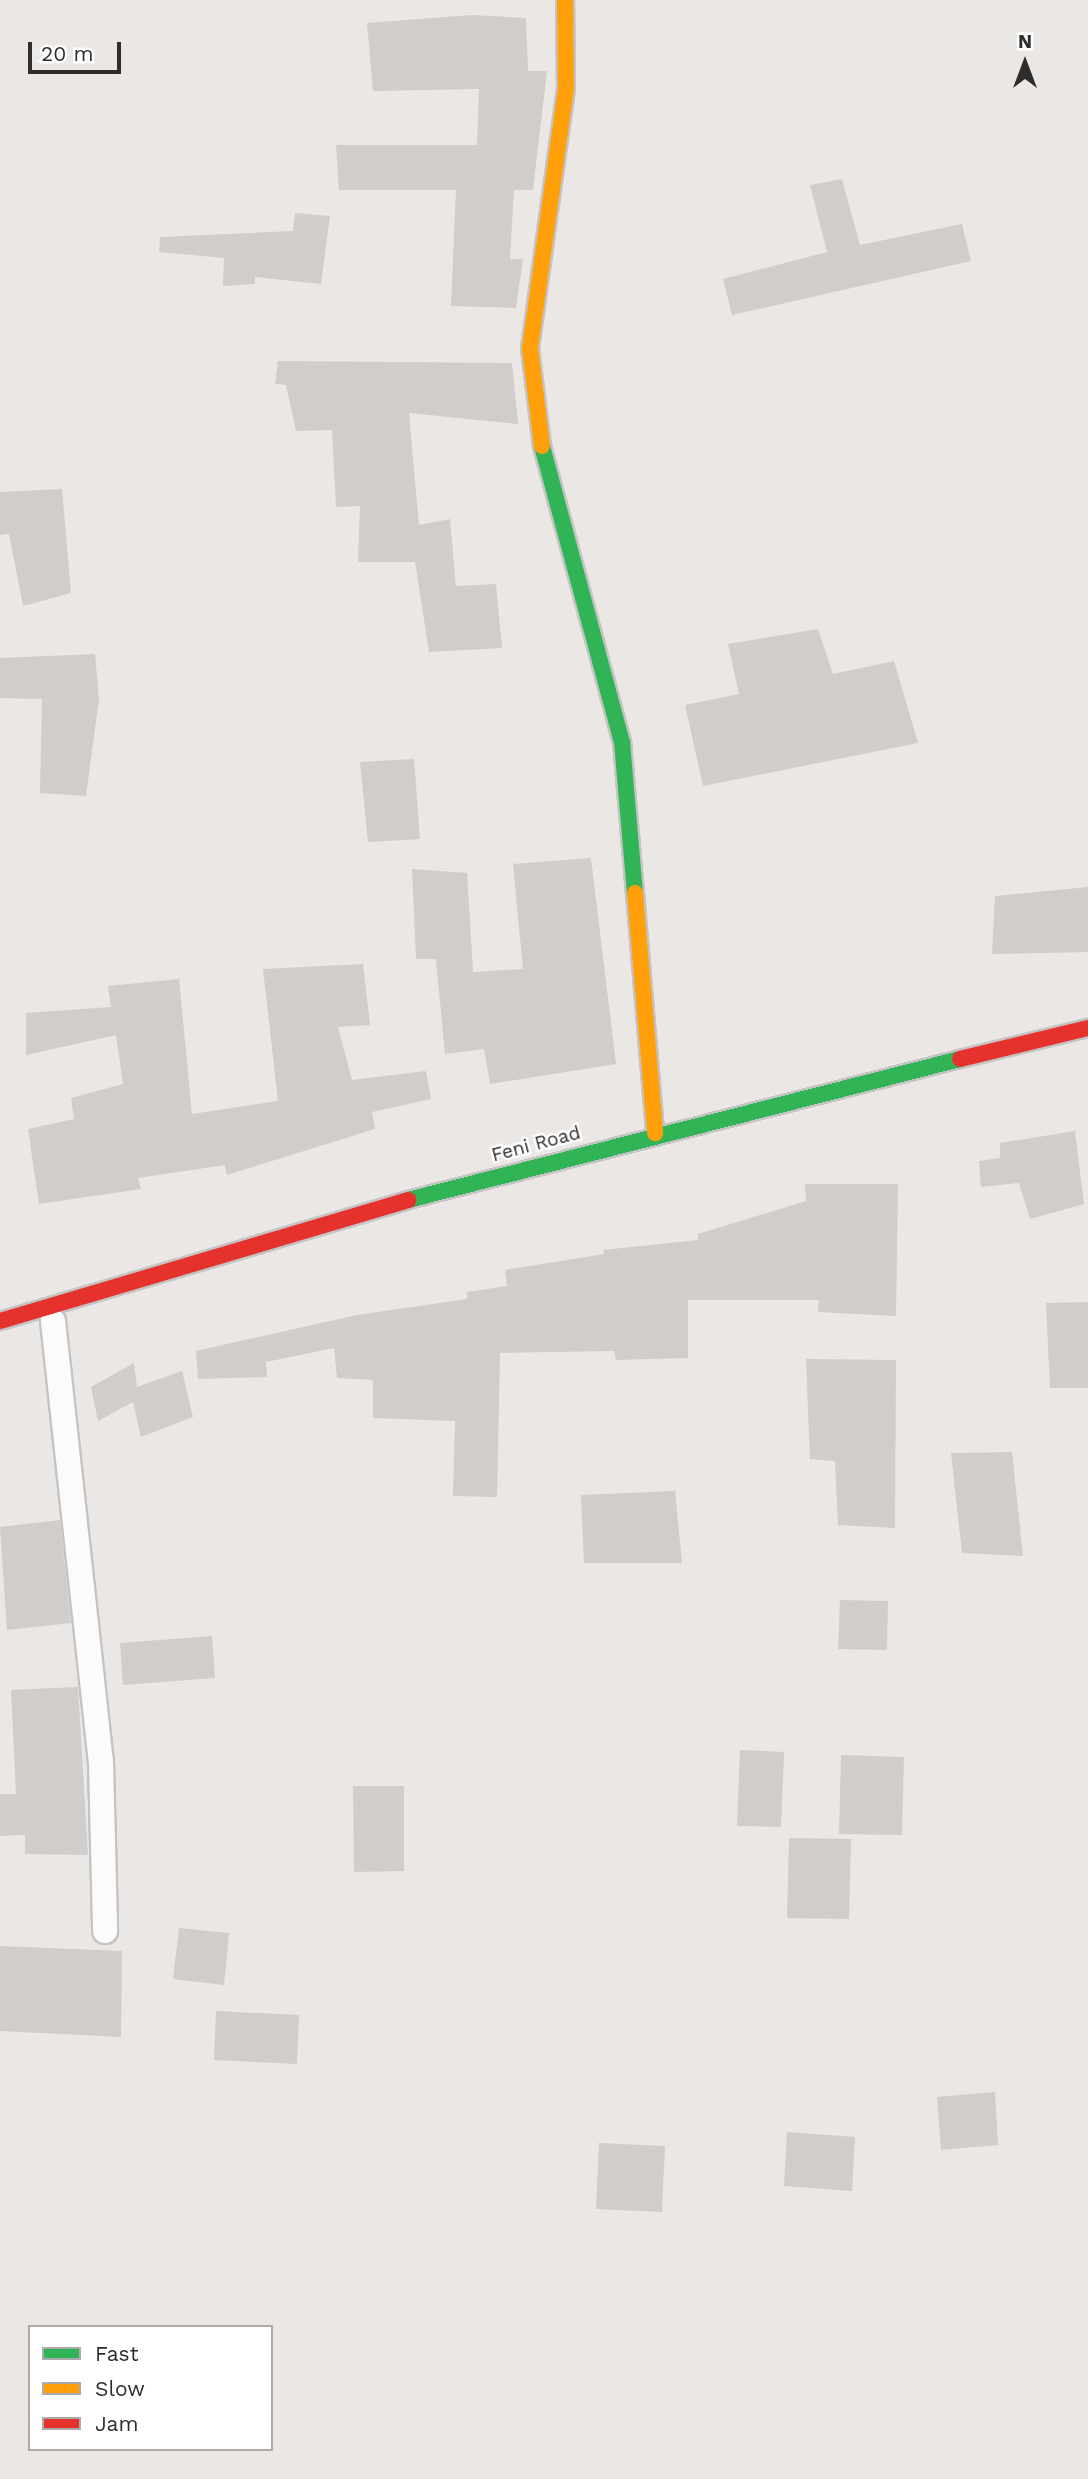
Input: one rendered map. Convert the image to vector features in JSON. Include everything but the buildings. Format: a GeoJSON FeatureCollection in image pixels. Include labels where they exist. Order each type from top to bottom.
{"type":"FeatureCollection","features":[{"type":"Feature","properties":{"kind":"main road"},"geometry":{"type":"LineString","coordinates":[[565,0],[566,89],[530,348],[538,430],[622,742],[655,1133]]}},
{"type":"Feature","properties":{"kind":"main road","name":"Feni Road"},"geometry":{"type":"LineString","coordinates":[[0,1321],[329,1222],[655,1133],[1088,1028]]}},
{"type":"Feature","properties":{"kind":"main road"},"geometry":{"type":"LineString","coordinates":[[0,1338],[435,1209],[722,1139]]}},
{"type":"Feature","properties":{"kind":"street"},"geometry":{"type":"LineString","coordinates":[[52,1321],[100,1749],[105,1931]]}},
{"type":"Feature","properties":{"kind":"traffic: fast"},"geometry":{"type":"LineString","coordinates":[[542,446],[622,742],[635,893]]}},
{"type":"Feature","properties":{"kind":"traffic: fast"},"geometry":{"type":"LineString","coordinates":[[408,1200],[960,1059]]}},
{"type":"Feature","properties":{"kind":"traffic: slow"},"geometry":{"type":"LineString","coordinates":[[542,446],[530,348],[566,89],[565,0]]}},
{"type":"Feature","properties":{"kind":"traffic: slow"},"geometry":{"type":"LineString","coordinates":[[635,893],[655,1133]]}},
{"type":"Feature","properties":{"kind":"traffic: jam"},"geometry":{"type":"LineString","coordinates":[[960,1059],[1088,1028]]}},
{"type":"Feature","properties":{"kind":"traffic: jam"},"geometry":{"type":"LineString","coordinates":[[0,1321],[408,1200]]}}]}
